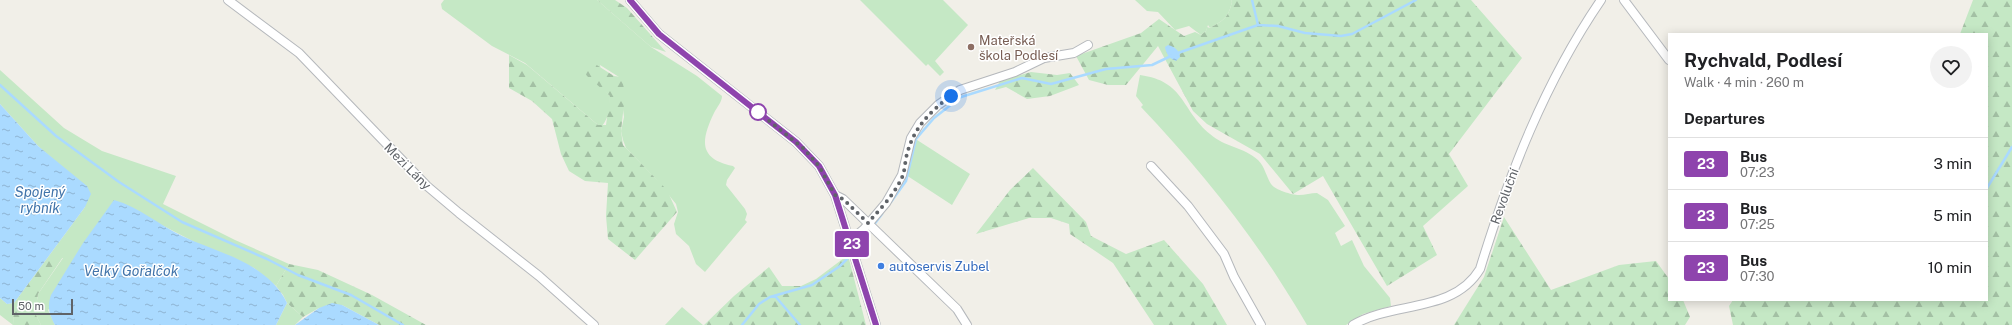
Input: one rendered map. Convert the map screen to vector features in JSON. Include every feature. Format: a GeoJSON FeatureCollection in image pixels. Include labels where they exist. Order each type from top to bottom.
{"type":"FeatureCollection","features":[{"type":"Feature","properties":{"kind":"street","name":"Mezi Lány"},"geometry":{"type":"LineString","coordinates":[[228,0],[299,53],[427,186],[539,276],[594,325]]}},
{"type":"Feature","properties":{"kind":"street"},"geometry":{"type":"LineString","coordinates":[[622,0],[631,2],[659,34],[803,148],[819,166],[835,195],[851,240],[876,325]]}},
{"type":"Feature","properties":{"kind":"street","name":"Revoluční"},"geometry":{"type":"LineString","coordinates":[[1353,325],[1366,317],[1433,302],[1460,291],[1474,279],[1480,269],[1508,182],[1529,132],[1553,81],[1587,20],[1601,0]]}},
{"type":"Feature","properties":{"kind":"street"},"geometry":{"type":"LineString","coordinates":[[1624,0],[1668,59]]}},
{"type":"Feature","properties":{"kind":"street"},"geometry":{"type":"LineString","coordinates":[[851,240],[864,229],[886,203],[902,175],[911,138],[920,123],[938,106],[960,90],[1015,72],[1044,58],[1074,53],[1088,45]]}},
{"type":"Feature","properties":{"kind":"street"},"geometry":{"type":"LineString","coordinates":[[1152,166],[1188,206],[1224,254],[1234,277],[1262,325]]}},
{"type":"Feature","properties":{"kind":"street"},"geometry":{"type":"LineString","coordinates":[[835,195],[843,199],[957,309],[967,325]]}},
{"type":"Feature","properties":{"kind":"green space"},"geometry":{"type":"Polygon","coordinates":[[[444,0],[597,0],[651,47],[697,76],[722,96],[707,132],[705,140],[706,147],[708,153],[713,159],[735,168],[727,180],[726,185],[745,209],[747,214],[745,220],[747,222],[705,272],[696,264],[689,246],[676,234],[674,224],[678,212],[676,204],[655,178],[626,148],[621,131],[624,117],[619,77],[600,65],[604,90],[610,96],[610,100],[609,112],[606,119],[602,126],[598,125],[525,63],[492,46],[442,9],[441,4],[444,0]]]}},
{"type":"Feature","properties":{"kind":"green space"},"geometry":{"type":"Polygon","coordinates":[[[597,0],[615,0],[627,8],[666,52],[651,47],[597,0]]]}},
{"type":"Feature","properties":{"kind":"green space"},"geometry":{"type":"Polygon","coordinates":[[[860,0],[943,0],[968,25],[935,61],[944,72],[940,76],[928,64],[926,66],[860,0]]]}},
{"type":"Feature","properties":{"kind":"green space"},"geometry":{"type":"Polygon","coordinates":[[[1135,0],[1231,0],[1232,2],[1229,12],[1225,18],[1210,28],[1208,25],[1206,31],[1201,35],[1189,26],[1175,30],[1158,12],[1147,11],[1135,0]]]}},
{"type":"Feature","properties":{"kind":"green space"},"geometry":{"type":"Polygon","coordinates":[[[1231,0],[1471,0],[1522,58],[1449,154],[1468,186],[1423,226],[1437,255],[1387,286],[1323,176],[1293,194],[1260,154],[1207,124],[1193,111],[1158,46],[1126,85],[1108,85],[1089,80],[1076,56],[1141,33],[1159,19],[1184,36],[1195,32],[1201,35],[1206,31],[1207,27],[1210,28],[1225,18],[1229,12],[1232,2],[1231,0]]]}},
{"type":"Feature","properties":{"kind":"green space"},"geometry":{"type":"Polygon","coordinates":[[[1973,0],[2012,0],[2012,325],[1733,325],[1729,306],[1732,301],[1988,301],[1988,33],[1960,33],[1973,0]]]}},
{"type":"Feature","properties":{"kind":"green space"},"geometry":{"type":"Polygon","coordinates":[[[509,55],[527,65],[598,125],[606,125],[610,96],[587,76],[584,71],[592,62],[614,76],[622,77],[625,95],[621,131],[623,145],[667,190],[677,212],[635,260],[608,239],[606,216],[608,183],[585,181],[569,171],[561,154],[552,119],[532,101],[509,88],[509,55]]]}},
{"type":"Feature","properties":{"kind":"green space"},"geometry":{"type":"Polygon","coordinates":[[[0,70],[64,128],[102,151],[176,176],[163,204],[235,240],[289,264],[276,286],[254,268],[206,248],[154,221],[48,310],[55,325],[41,325],[35,313],[38,294],[63,258],[48,257],[85,207],[61,166],[38,146],[0,104],[0,70]]]}},
{"type":"Feature","properties":{"kind":"green space"},"geometry":{"type":"Polygon","coordinates":[[[1031,72],[1057,75],[1070,73],[1079,85],[1050,96],[1027,99],[1006,87],[995,90],[1000,81],[1031,72]]]}},
{"type":"Feature","properties":{"kind":"green space"},"geometry":{"type":"Polygon","coordinates":[[[1140,75],[1155,78],[1166,83],[1181,98],[1193,116],[1210,134],[1221,142],[1247,152],[1258,160],[1271,184],[1276,188],[1296,195],[1317,193],[1328,200],[1345,226],[1335,233],[1341,246],[1352,240],[1364,266],[1390,298],[1391,306],[1363,314],[1346,325],[1307,325],[1297,307],[1247,233],[1196,168],[1141,107],[1143,105],[1136,96],[1140,75]]]}},
{"type":"Feature","properties":{"kind":"green space"},"geometry":{"type":"Polygon","coordinates":[[[914,138],[970,174],[952,205],[906,175],[914,138]]]}},
{"type":"Feature","properties":{"kind":"green space"},"geometry":{"type":"Polygon","coordinates":[[[1033,168],[1086,222],[1091,236],[1126,254],[1164,240],[1203,284],[1227,325],[1154,325],[1113,263],[1070,234],[1069,224],[1051,218],[1029,218],[976,234],[1010,190],[1033,168]]]}},
{"type":"Feature","properties":{"kind":"green space"},"geometry":{"type":"Polygon","coordinates":[[[1504,217],[1551,290],[1619,265],[1656,261],[1668,278],[1668,301],[1683,301],[1690,317],[1685,325],[1454,325],[1484,277],[1504,217]]]}},
{"type":"Feature","properties":{"kind":"green space"},"geometry":{"type":"Polygon","coordinates":[[[848,255],[866,325],[704,325],[734,296],[769,267],[782,286],[801,286],[816,279],[848,255]]]}},
{"type":"Feature","properties":{"kind":"green space"},"geometry":{"type":"Polygon","coordinates":[[[48,257],[63,257],[38,294],[35,313],[41,325],[13,325],[14,303],[48,257]]]}},
{"type":"Feature","properties":{"kind":"green space"},"geometry":{"type":"Polygon","coordinates":[[[289,264],[318,270],[372,295],[426,325],[379,325],[342,305],[319,308],[303,317],[287,303],[276,286],[289,264]]]}},
{"type":"Feature","properties":{"kind":"green space"},"geometry":{"type":"Polygon","coordinates":[[[0,298],[7,304],[14,303],[13,325],[0,315],[0,298]]]}},
{"type":"Feature","properties":{"kind":"green space"},"geometry":{"type":"Polygon","coordinates":[[[287,303],[303,317],[295,325],[276,325],[287,303]]]}},
{"type":"Feature","properties":{"kind":"green space"},"geometry":{"type":"Polygon","coordinates":[[[682,307],[703,325],[665,325],[682,307]]]}},
{"type":"Feature","properties":{"kind":"water"},"geometry":{"type":"Polygon","coordinates":[[[1168,45],[1175,48],[1179,52],[1180,57],[1176,61],[1167,54],[1165,47],[1168,45]]]}},
{"type":"Feature","properties":{"kind":"water","name":"Spojený rybník"},"geometry":{"type":"Polygon","coordinates":[[[0,104],[38,146],[87,186],[91,194],[85,207],[14,303],[7,304],[0,298],[0,104]]]}},
{"type":"Feature","properties":{"kind":"water","name":"Velký Gořalčok"},"geometry":{"type":"Polygon","coordinates":[[[114,200],[132,207],[182,236],[246,263],[264,275],[273,283],[287,303],[276,325],[55,325],[49,310],[51,295],[83,243],[114,200]]]}},
{"type":"Feature","properties":{"kind":"water"},"geometry":{"type":"Polygon","coordinates":[[[332,303],[342,305],[379,325],[295,325],[319,308],[332,303]]]}},
{"type":"Feature","properties":{"kind":"waterway"},"geometry":{"type":"LineString","coordinates":[[1252,0],[1258,25]]}},
{"type":"Feature","properties":{"kind":"waterway"},"geometry":{"type":"LineString","coordinates":[[1178,53],[1258,25],[1278,26],[1305,33],[1341,36],[1352,34],[1416,0]]}},
{"type":"Feature","properties":{"kind":"waterway"},"geometry":{"type":"LineString","coordinates":[[891,202],[906,181],[916,139],[934,118],[961,97],[1022,78],[1051,84],[1106,69],[1152,65],[1171,56]]}},
{"type":"Feature","properties":{"kind":"waterway"},"geometry":{"type":"LineString","coordinates":[[0,85],[56,136],[119,182],[182,222],[267,259],[298,275],[351,295],[403,325]]}},
{"type":"Feature","properties":{"kind":"waterway"},"geometry":{"type":"LineString","coordinates":[[1988,186],[2012,147]]}},
{"type":"Feature","properties":{"kind":"waterway"},"geometry":{"type":"LineString","coordinates":[[855,250],[882,214]]}},
{"type":"Feature","properties":{"kind":"waterway"},"geometry":{"type":"LineString","coordinates":[[742,325],[759,304],[770,297],[812,285],[840,266],[852,254]]}},
{"type":"Feature","properties":{"kind":"waterway"},"geometry":{"type":"LineString","coordinates":[[775,296],[800,325]]}},
{"type":"Feature","properties":{"kind":"bus line","name":"23"},"geometry":{"type":"LineString","coordinates":[[630,0],[659,34],[796,142],[819,166],[831,185],[835,195],[851,240],[876,325]]}},
{"type":"Feature","properties":{"kind":"place","name":"Mateřská škola Podlesí"},"geometry":{"type":"Point","coordinates":[971,47]}},
{"type":"Feature","properties":{"kind":"place","name":"autoservis Zubel"},"geometry":{"type":"Point","coordinates":[881,266]}},
{"type":"Feature","properties":{"kind":"route"},"geometry":{"type":"LineString","coordinates":[[758,112],[812,157],[825,175],[835,195],[843,199],[868,223],[886,203],[902,175],[911,138],[920,123],[951,96]]}}]}
